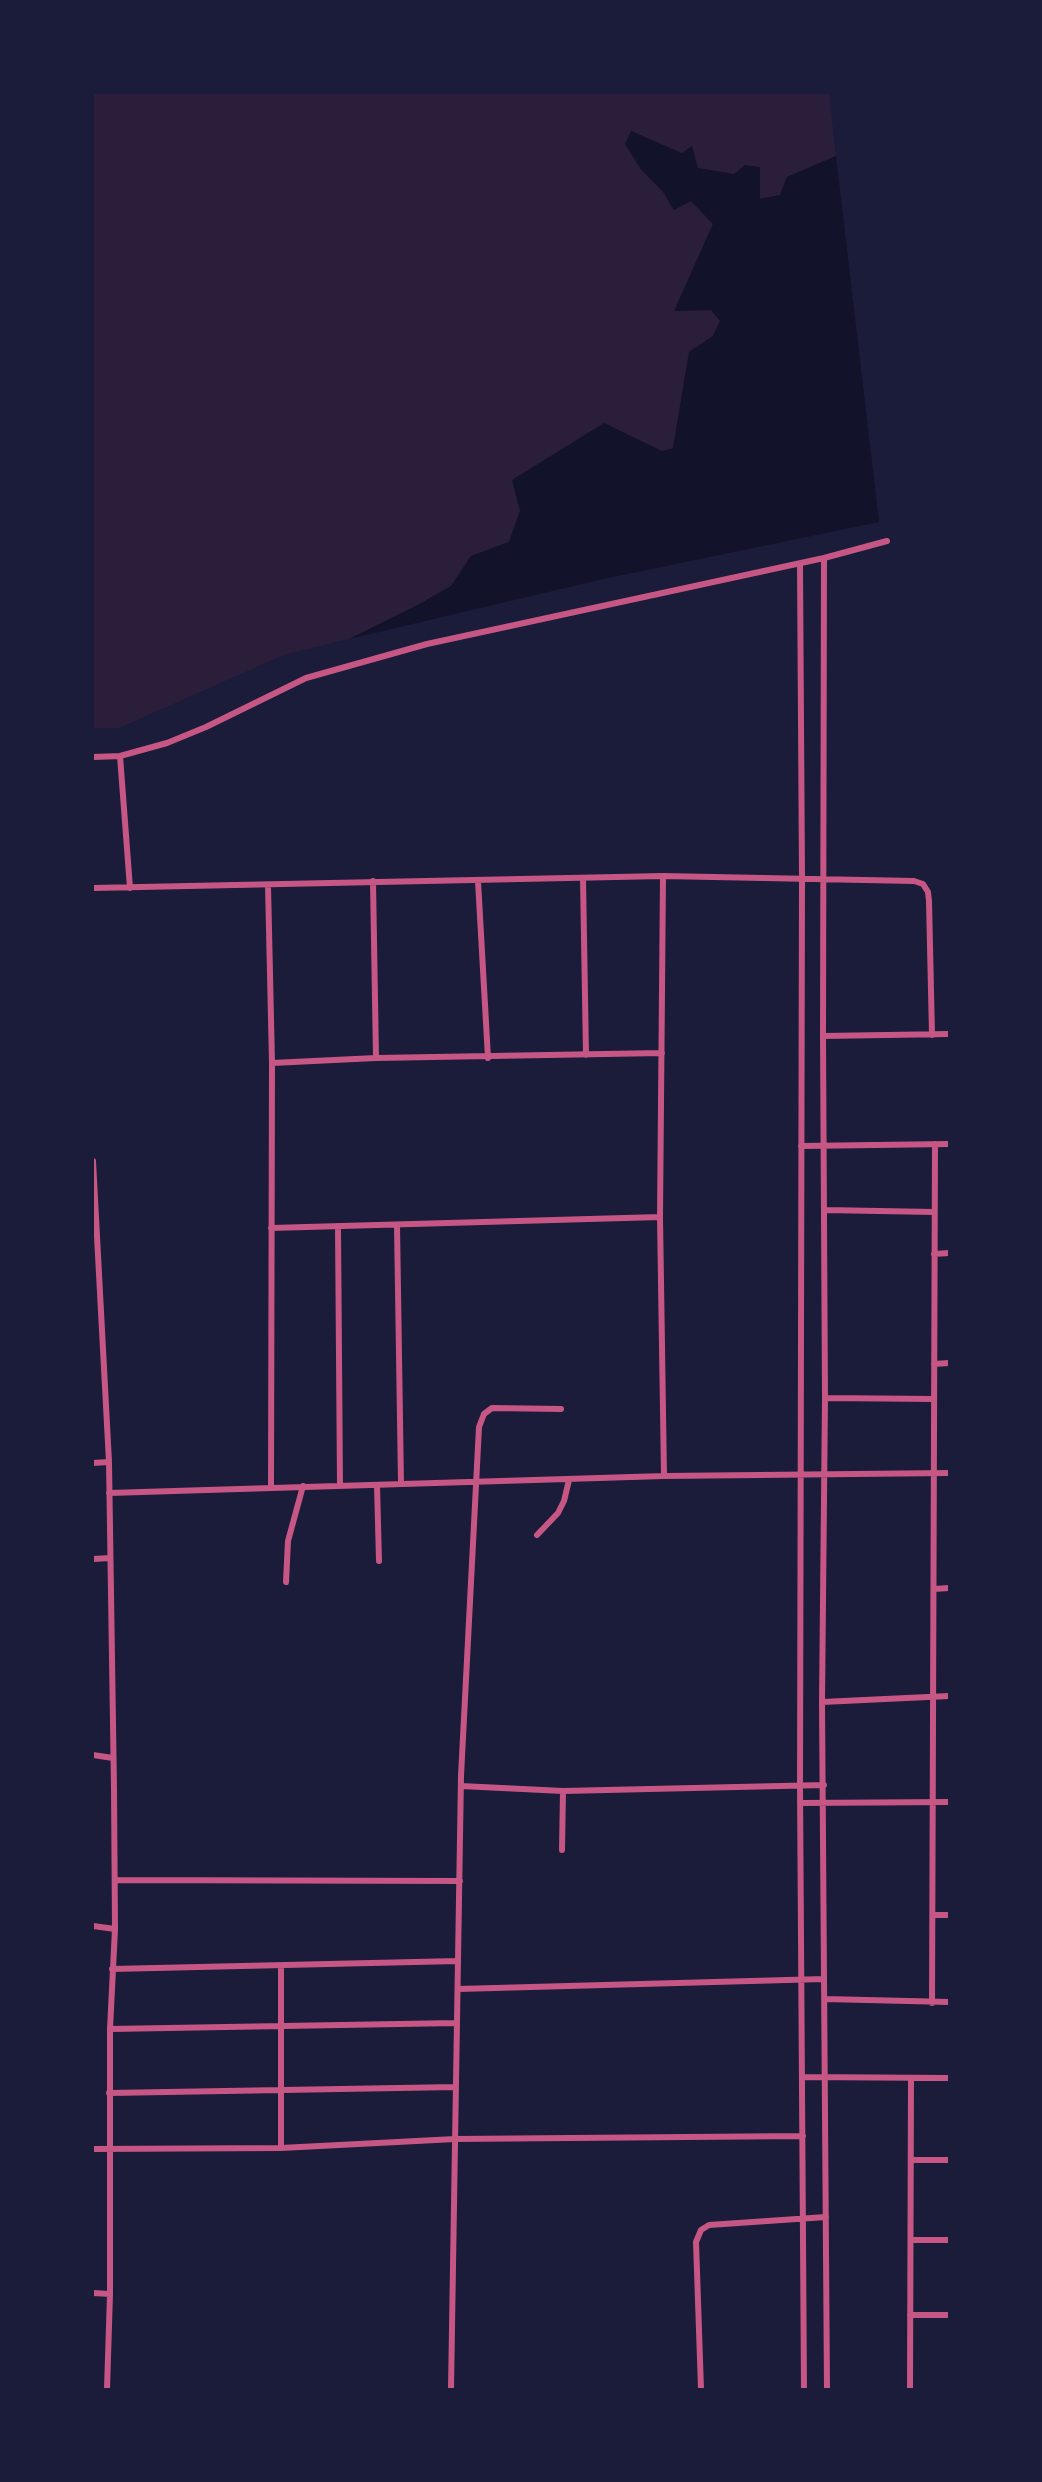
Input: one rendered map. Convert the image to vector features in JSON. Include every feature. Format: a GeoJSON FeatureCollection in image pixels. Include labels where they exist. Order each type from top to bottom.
{"type":"FeatureCollection","features":[{"type":"Feature","properties":{"kind":"street"},"geometry":{"type":"LineString","coordinates":[[93,757],[120,756],[187,736],[306,678],[427,644],[800,564],[887,541]]}},
{"type":"Feature","properties":{"kind":"street"},"geometry":{"type":"LineString","coordinates":[[824,558],[822,1036],[825,1144],[825,1398],[822,1702],[827,2389]]}},
{"type":"Feature","properties":{"kind":"street"},"geometry":{"type":"LineString","coordinates":[[800,564],[800,1980],[804,2389]]}},
{"type":"Feature","properties":{"kind":"street"},"geometry":{"type":"LineString","coordinates":[[120,756],[130,888]]}},
{"type":"Feature","properties":{"kind":"street"},"geometry":{"type":"LineString","coordinates":[[93,888],[663,876],[914,881],[923,884],[928,892],[932,1035]]}},
{"type":"Feature","properties":{"kind":"street"},"geometry":{"type":"LineString","coordinates":[[663,876],[660,1217],[664,1476]]}},
{"type":"Feature","properties":{"kind":"street"},"geometry":{"type":"LineString","coordinates":[[583,878],[586,1055]]}},
{"type":"Feature","properties":{"kind":"street"},"geometry":{"type":"LineString","coordinates":[[373,881],[376,1058]]}},
{"type":"Feature","properties":{"kind":"street"},"geometry":{"type":"LineString","coordinates":[[478,881],[488,1058]]}},
{"type":"Feature","properties":{"kind":"street"},"geometry":{"type":"LineString","coordinates":[[268,885],[272,1063],[271,1487]]}},
{"type":"Feature","properties":{"kind":"street"},"geometry":{"type":"LineString","coordinates":[[822,1036],[949,1034]]}},
{"type":"Feature","properties":{"kind":"street"},"geometry":{"type":"LineString","coordinates":[[272,1063],[376,1058],[662,1054]]}},
{"type":"Feature","properties":{"kind":"street"},"geometry":{"type":"LineString","coordinates":[[932,2003],[934,1144]]}},
{"type":"Feature","properties":{"kind":"street"},"geometry":{"type":"LineString","coordinates":[[800,1146],[949,1144]]}},
{"type":"Feature","properties":{"kind":"street"},"geometry":{"type":"LineString","coordinates":[[93,1161],[109,1462],[115,1880],[110,2029],[110,2294],[107,2389]]}},
{"type":"Feature","properties":{"kind":"street"},"geometry":{"type":"LineString","coordinates":[[824,1210],[934,1212]]}},
{"type":"Feature","properties":{"kind":"street"},"geometry":{"type":"LineString","coordinates":[[271,1228],[660,1217]]}},
{"type":"Feature","properties":{"kind":"street"},"geometry":{"type":"LineString","coordinates":[[397,1225],[401,1484]]}},
{"type":"Feature","properties":{"kind":"street"},"geometry":{"type":"LineString","coordinates":[[338,1226],[340,1486]]}},
{"type":"Feature","properties":{"kind":"street"},"geometry":{"type":"LineString","coordinates":[[934,1254],[949,1254]]}},
{"type":"Feature","properties":{"kind":"street"},"geometry":{"type":"LineString","coordinates":[[934,1364],[949,1363]]}},
{"type":"Feature","properties":{"kind":"street"},"geometry":{"type":"LineString","coordinates":[[825,1398],[934,1399]]}},
{"type":"Feature","properties":{"kind":"street"},"geometry":{"type":"LineString","coordinates":[[451,2389],[461,1786],[479,1427],[484,1414],[492,1408],[561,1409]]}},
{"type":"Feature","properties":{"kind":"street"},"geometry":{"type":"LineString","coordinates":[[93,1463],[109,1462]]}},
{"type":"Feature","properties":{"kind":"street"},"geometry":{"type":"LineString","coordinates":[[109,1493],[664,1476],[949,1473]]}},
{"type":"Feature","properties":{"kind":"street"},"geometry":{"type":"LineString","coordinates":[[537,1535],[558,1513],[569,1480]]}},
{"type":"Feature","properties":{"kind":"street"},"geometry":{"type":"LineString","coordinates":[[377,1485],[379,1560]]}},
{"type":"Feature","properties":{"kind":"street"},"geometry":{"type":"LineString","coordinates":[[286,1582],[288,1541],[303,1486]]}},
{"type":"Feature","properties":{"kind":"street"},"geometry":{"type":"LineString","coordinates":[[93,1559],[110,1558]]}},
{"type":"Feature","properties":{"kind":"street"},"geometry":{"type":"LineString","coordinates":[[934,1588],[949,1588]]}},
{"type":"Feature","properties":{"kind":"street"},"geometry":{"type":"LineString","coordinates":[[822,1702],[949,1696]]}},
{"type":"Feature","properties":{"kind":"street"},"geometry":{"type":"LineString","coordinates":[[93,1755],[113,1758]]}},
{"type":"Feature","properties":{"kind":"street"},"geometry":{"type":"LineString","coordinates":[[461,1786],[562,1791],[824,1786]]}},
{"type":"Feature","properties":{"kind":"street"},"geometry":{"type":"LineString","coordinates":[[562,1791],[562,1850]]}},
{"type":"Feature","properties":{"kind":"street"},"geometry":{"type":"LineString","coordinates":[[800,1803],[949,1802]]}},
{"type":"Feature","properties":{"kind":"street"},"geometry":{"type":"LineString","coordinates":[[115,1880],[460,1881]]}},
{"type":"Feature","properties":{"kind":"street"},"geometry":{"type":"LineString","coordinates":[[933,1915],[949,1915]]}},
{"type":"Feature","properties":{"kind":"street"},"geometry":{"type":"LineString","coordinates":[[93,1926],[115,1930]]}},
{"type":"Feature","properties":{"kind":"street"},"geometry":{"type":"LineString","coordinates":[[111,1969],[458,1961]]}},
{"type":"Feature","properties":{"kind":"street"},"geometry":{"type":"LineString","coordinates":[[281,1966],[281,2148]]}},
{"type":"Feature","properties":{"kind":"street"},"geometry":{"type":"LineString","coordinates":[[458,1989],[824,1979]]}},
{"type":"Feature","properties":{"kind":"street"},"geometry":{"type":"LineString","coordinates":[[825,1999],[949,2002]]}},
{"type":"Feature","properties":{"kind":"street"},"geometry":{"type":"LineString","coordinates":[[110,2029],[457,2023]]}},
{"type":"Feature","properties":{"kind":"street"},"geometry":{"type":"LineString","coordinates":[[802,2077],[949,2078]]}},
{"type":"Feature","properties":{"kind":"street"},"geometry":{"type":"LineString","coordinates":[[910,2389],[911,2078]]}},
{"type":"Feature","properties":{"kind":"street"},"geometry":{"type":"LineString","coordinates":[[109,2093],[456,2087]]}},
{"type":"Feature","properties":{"kind":"street"},"geometry":{"type":"LineString","coordinates":[[93,2149],[281,2148],[455,2139],[803,2136]]}},
{"type":"Feature","properties":{"kind":"street"},"geometry":{"type":"LineString","coordinates":[[911,2160],[949,2160]]}},
{"type":"Feature","properties":{"kind":"street"},"geometry":{"type":"LineString","coordinates":[[701,2389],[696,2242],[701,2230],[709,2225],[826,2217]]}},
{"type":"Feature","properties":{"kind":"street"},"geometry":{"type":"LineString","coordinates":[[911,2240],[949,2240]]}},
{"type":"Feature","properties":{"kind":"street"},"geometry":{"type":"LineString","coordinates":[[93,2293],[110,2294]]}},
{"type":"Feature","properties":{"kind":"street"},"geometry":{"type":"LineString","coordinates":[[910,2315],[949,2315]]}},
{"type":"Feature","properties":{"kind":"shaded area"},"geometry":{"type":"Polygon","coordinates":[[[93,93],[829,93],[836,156],[787,177],[780,195],[760,199],[734,174],[698,168],[682,153],[640,168],[664,193],[673,210],[691,201],[713,224],[675,311],[712,310],[720,321],[713,336],[689,352],[673,449],[662,452],[604,423],[520,511],[509,542],[471,556],[451,586],[349,639],[286,654],[119,728],[93,728],[93,93]]]}},
{"type":"Feature","properties":{"kind":"shaded area"},"geometry":{"type":"Polygon","coordinates":[[[631,131],[682,153],[692,146],[698,168],[734,174],[745,165],[760,167],[760,199],[780,195],[787,177],[836,156],[879,522],[603,579],[349,639],[451,586],[471,556],[509,542],[520,511],[512,480],[604,423],[662,451],[673,448],[689,352],[713,336],[720,321],[711,310],[674,311],[713,224],[691,201],[674,210],[664,193],[640,168],[625,144],[631,131]]]}}]}
